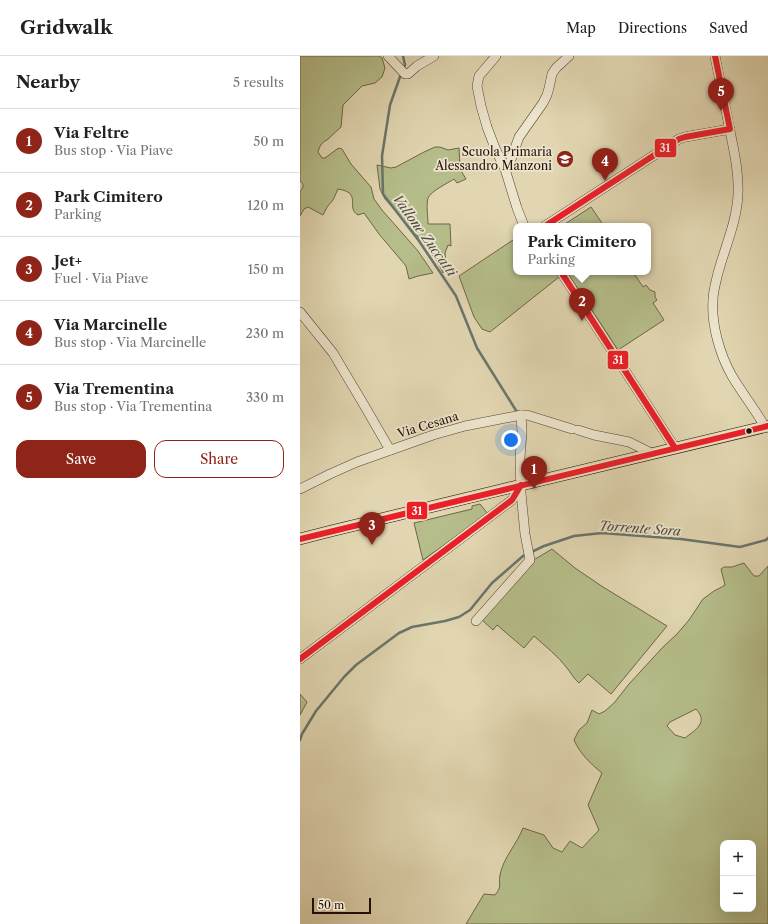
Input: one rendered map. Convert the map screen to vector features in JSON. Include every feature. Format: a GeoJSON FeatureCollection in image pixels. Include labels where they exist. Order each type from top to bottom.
{"type":"FeatureCollection","features":[{"type":"Feature","properties":{"kind":"main road"},"geometry":{"type":"LineString","coordinates":[[300,539],[767,426]]}},
{"type":"Feature","properties":{"kind":"street"},"geometry":{"type":"LineString","coordinates":[[388,56],[405,74],[408,74],[417,66],[434,56]]}},
{"type":"Feature","properties":{"kind":"street"},"geometry":{"type":"LineString","coordinates":[[496,56],[479,76],[477,86],[487,127],[505,169],[523,223]]}},
{"type":"Feature","properties":{"kind":"street"},"geometry":{"type":"LineString","coordinates":[[505,169],[509,165],[519,137],[547,95],[552,74],[556,68],[569,56]]}},
{"type":"Feature","properties":{"kind":"street"},"geometry":{"type":"LineString","coordinates":[[716,56],[736,160],[738,194],[733,226],[719,272],[713,299],[713,314],[717,339],[731,374],[767,426]]}},
{"type":"Feature","properties":{"kind":"street"},"geometry":{"type":"LineString","coordinates":[[550,223],[679,139],[730,129]]}},
{"type":"Feature","properties":{"kind":"street"},"geometry":{"type":"LineString","coordinates":[[563,275],[675,448]]}},
{"type":"Feature","properties":{"kind":"street","name":"Via Cesana"},"geometry":{"type":"LineString","coordinates":[[300,312],[333,353],[390,450],[465,426],[521,415]]}},
{"type":"Feature","properties":{"kind":"street"},"geometry":{"type":"LineString","coordinates":[[476,621],[529,562],[530,558],[525,534],[521,485],[521,415],[527,415],[594,435],[629,442],[653,454]]}},
{"type":"Feature","properties":{"kind":"street"},"geometry":{"type":"LineString","coordinates":[[300,489],[357,462],[390,450]]}},
{"type":"Feature","properties":{"kind":"street"},"geometry":{"type":"LineString","coordinates":[[300,659],[512,500],[521,485]]}},
{"type":"Feature","properties":{"kind":"green space"},"geometry":{"type":"Polygon","coordinates":[[[300,56],[379,56],[382,58],[385,68],[382,77],[375,83],[362,86],[343,105],[341,127],[322,143],[318,152],[322,158],[325,158],[337,149],[342,149],[351,164],[371,187],[374,199],[382,210],[418,251],[433,273],[409,279],[406,266],[379,234],[364,213],[358,215],[354,212],[352,197],[346,191],[338,189],[323,215],[308,207],[304,209],[300,216],[300,192],[303,184],[300,181],[300,56]]]}},
{"type":"Feature","properties":{"kind":"green space"},"geometry":{"type":"Polygon","coordinates":[[[435,147],[448,150],[459,148],[460,169],[466,179],[457,183],[454,179],[436,190],[428,198],[428,224],[450,224],[451,246],[448,245],[445,253],[446,265],[443,273],[437,261],[424,244],[385,199],[380,189],[377,165],[391,168],[396,167],[435,147]]]}},
{"type":"Feature","properties":{"kind":"green space"},"geometry":{"type":"Polygon","coordinates":[[[591,207],[602,223],[567,223],[591,207]]]}},
{"type":"Feature","properties":{"kind":"green space"},"geometry":{"type":"Polygon","coordinates":[[[513,240],[513,275],[557,275],[559,277],[490,332],[482,329],[474,317],[459,276],[513,240]]]}},
{"type":"Feature","properties":{"kind":"green space"},"geometry":{"type":"Polygon","coordinates":[[[569,275],[635,275],[643,287],[646,285],[650,290],[655,292],[655,297],[657,300],[653,303],[664,320],[618,350],[569,275]]]}},
{"type":"Feature","properties":{"kind":"green space"},"geometry":{"type":"Polygon","coordinates":[[[480,504],[488,514],[423,560],[414,523],[472,509],[472,506],[480,504]]]}},
{"type":"Feature","properties":{"kind":"green space"},"geometry":{"type":"Polygon","coordinates":[[[552,549],[575,568],[603,587],[667,626],[611,694],[588,674],[579,683],[560,659],[534,636],[524,648],[497,625],[493,630],[481,619],[532,561],[552,549]]]}},
{"type":"Feature","properties":{"kind":"green space"},"geometry":{"type":"Polygon","coordinates":[[[744,563],[754,576],[759,576],[768,566],[768,924],[466,924],[484,894],[495,895],[500,887],[500,875],[504,863],[523,828],[544,835],[553,848],[562,852],[570,841],[582,848],[599,830],[588,805],[602,773],[579,750],[574,740],[579,730],[587,723],[592,710],[599,714],[614,703],[629,684],[689,620],[703,599],[725,585],[721,569],[724,567],[732,567],[744,563]],[[696,709],[670,722],[667,726],[675,735],[685,738],[699,726],[701,722],[700,714],[696,709]]]}},
{"type":"Feature","properties":{"kind":"green space"},"geometry":{"type":"Polygon","coordinates":[[[300,694],[307,702],[300,715],[300,694]]]}},
{"type":"Feature","properties":{"kind":"waterway","name":"Vallone Zuccatti"},"geometry":{"type":"LineString","coordinates":[[403,56],[405,65],[403,69]]}},
{"type":"Feature","properties":{"kind":"waterway","name":"Vallone Zuccatti"},"geometry":{"type":"LineString","coordinates":[[401,74],[390,105],[382,156],[383,194],[419,241],[456,296],[477,348],[517,412]]}},
{"type":"Feature","properties":{"kind":"waterway","name":"Torrente Sora"},"geometry":{"type":"LineString","coordinates":[[300,740],[316,711],[356,665],[399,633],[412,627],[459,617],[470,610],[492,583],[523,556],[544,546],[574,536],[602,533],[681,539],[740,547],[766,540],[768,538]]}},
{"type":"Feature","properties":{"kind":"transit line","name":"31"},"geometry":{"type":"LineString","coordinates":[[550,223],[679,139],[730,129],[715,56]]}},
{"type":"Feature","properties":{"kind":"transit line","name":"31"},"geometry":{"type":"LineString","coordinates":[[563,275],[675,448]]}},
{"type":"Feature","properties":{"kind":"transit line","name":"31"},"geometry":{"type":"LineString","coordinates":[[300,539],[768,426]]}},
{"type":"Feature","properties":{"kind":"transit line","name":"31"},"geometry":{"type":"LineString","coordinates":[[300,659],[512,500],[521,485]]}},
{"type":"Feature","properties":{"kind":"place","name":"Via Trementina"},"geometry":{"type":"Point","coordinates":[721,111]}},
{"type":"Feature","properties":{"kind":"place","name":"Scuola Primaria Alessandro Manzoni"},"geometry":{"type":"Point","coordinates":[565,159]}},
{"type":"Feature","properties":{"kind":"place","name":"Via Marcinelle"},"geometry":{"type":"Point","coordinates":[605,181]}},
{"type":"Feature","properties":{"kind":"place","name":"Park Cimitero"},"geometry":{"type":"Point","coordinates":[582,321]}},
{"type":"Feature","properties":{"kind":"place","name":"Via Feltre"},"geometry":{"type":"Point","coordinates":[534,489]}},
{"type":"Feature","properties":{"kind":"place","name":"Jet+"},"geometry":{"type":"Point","coordinates":[372,545]}}]}
